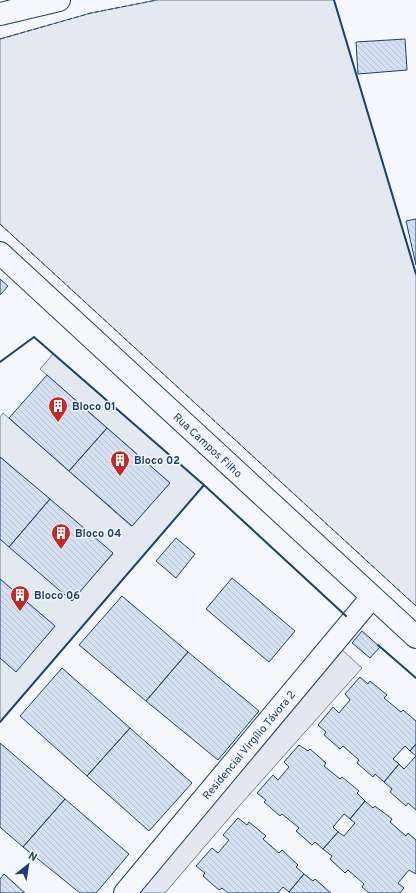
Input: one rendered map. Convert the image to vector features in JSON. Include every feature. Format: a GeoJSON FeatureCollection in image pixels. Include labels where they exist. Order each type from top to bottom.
{"type":"FeatureCollection","features":[{"type":"Feature","properties":{"kind":"street"},"geometry":{"type":"LineString","coordinates":[[0,14],[59,0]]}},
{"type":"Feature","properties":{"kind":"street","name":"Rua Campos Filho"},"geometry":{"type":"LineString","coordinates":[[0,253],[416,637]]}},
{"type":"Feature","properties":{"kind":"street","name":"Residencial Virgílio Távora 2"},"geometry":{"type":"LineString","coordinates":[[125,893],[372,597]]}},
{"type":"Feature","properties":{"kind":"shaded area"},"geometry":{"type":"Polygon","coordinates":[[[157,0],[334,0],[416,274],[416,606],[0,224],[0,39],[91,13],[157,0]]]}},
{"type":"Feature","properties":{"kind":"shaded area"},"geometry":{"type":"Polygon","coordinates":[[[53,354],[204,485],[0,722],[0,658],[16,671],[55,626],[0,579],[0,539],[72,600],[113,554],[0,457],[0,417],[3,413],[131,526],[170,483],[40,369],[53,354]]]}},
{"type":"Feature","properties":{"kind":"shaded area"},"geometry":{"type":"Polygon","coordinates":[[[340,648],[362,668],[241,804],[165,893],[130,893],[340,648]]]}},
{"type":"Feature","properties":{"kind":"building"},"geometry":{"type":"Polygon","coordinates":[[[405,39],[407,70],[358,74],[356,42],[405,39]]]}},
{"type":"Feature","properties":{"kind":"building"},"geometry":{"type":"Polygon","coordinates":[[[416,219],[416,265],[406,221],[416,219]]]}},
{"type":"Feature","properties":{"kind":"building"},"geometry":{"type":"Polygon","coordinates":[[[0,279],[8,286],[0,295],[0,279]]]}},
{"type":"Feature","properties":{"kind":"building","name":"Bloco 01"},"geometry":{"type":"Polygon","coordinates":[[[47,375],[107,428],[69,471],[9,418],[47,375]]]}},
{"type":"Feature","properties":{"kind":"building","name":"Bloco 02"},"geometry":{"type":"Polygon","coordinates":[[[107,428],[170,483],[132,526],[69,471],[107,428]]]}},
{"type":"Feature","properties":{"kind":"building"},"geometry":{"type":"Polygon","coordinates":[[[0,457],[50,499],[9,547],[0,539],[0,457]]]}},
{"type":"Feature","properties":{"kind":"building","name":"Bloco 04"},"geometry":{"type":"Polygon","coordinates":[[[50,499],[113,553],[72,601],[9,547],[50,499]]]}},
{"type":"Feature","properties":{"kind":"building"},"geometry":{"type":"Polygon","coordinates":[[[176,538],[195,554],[176,578],[156,561],[176,538]]]}},
{"type":"Feature","properties":{"kind":"building"},"geometry":{"type":"Polygon","coordinates":[[[232,578],[295,631],[269,662],[206,609],[232,578]]]}},
{"type":"Feature","properties":{"kind":"building","name":"Bloco 06"},"geometry":{"type":"Polygon","coordinates":[[[0,579],[55,626],[16,672],[0,658],[0,579]]]}},
{"type":"Feature","properties":{"kind":"building"},"geometry":{"type":"Polygon","coordinates":[[[122,596],[188,652],[146,701],[79,645],[122,596]]]}},
{"type":"Feature","properties":{"kind":"building"},"geometry":{"type":"Polygon","coordinates":[[[362,631],[380,647],[370,658],[352,643],[362,631]]]}},
{"type":"Feature","properties":{"kind":"building"},"geometry":{"type":"Polygon","coordinates":[[[188,652],[259,711],[218,760],[146,701],[188,652]]]}},
{"type":"Feature","properties":{"kind":"building"},"geometry":{"type":"Polygon","coordinates":[[[62,668],[130,728],[87,776],[20,716],[62,668]]]}},
{"type":"Feature","properties":{"kind":"building"},"geometry":{"type":"Polygon","coordinates":[[[360,677],[368,684],[370,681],[387,695],[384,698],[401,712],[403,710],[416,721],[416,744],[410,751],[405,746],[393,759],[399,764],[384,782],[375,774],[373,777],[357,763],[359,760],[343,746],[340,749],[324,735],[326,732],[318,725],[333,707],[339,713],[350,700],[345,694],[360,677]]]}},
{"type":"Feature","properties":{"kind":"building"},"geometry":{"type":"Polygon","coordinates":[[[130,728],[192,783],[149,831],[87,776],[130,728]]]}},
{"type":"Feature","properties":{"kind":"building"},"geometry":{"type":"Polygon","coordinates":[[[0,743],[65,799],[23,847],[0,827],[0,743]]]}},
{"type":"Feature","properties":{"kind":"building"},"geometry":{"type":"Polygon","coordinates":[[[416,744],[416,756],[410,751],[416,744]]]}},
{"type":"Feature","properties":{"kind":"building"},"geometry":{"type":"Polygon","coordinates":[[[299,745],[308,751],[310,749],[326,763],[324,766],[340,779],[342,777],[359,791],[357,793],[365,801],[350,819],[344,814],[333,827],[338,832],[323,849],[315,842],[312,845],[296,831],[299,828],[282,814],[280,816],[264,802],[266,800],[257,793],[273,775],[278,780],[289,767],[284,762],[299,745]]]}},
{"type":"Feature","properties":{"kind":"building"},"geometry":{"type":"Polygon","coordinates":[[[416,756],[416,810],[408,803],[406,806],[390,792],[392,789],[384,782],[399,764],[404,769],[416,756]]]}},
{"type":"Feature","properties":{"kind":"building"},"geometry":{"type":"Polygon","coordinates":[[[65,799],[129,854],[96,893],[80,893],[23,847],[65,799]]]}},
{"type":"Feature","properties":{"kind":"building"},"geometry":{"type":"Polygon","coordinates":[[[365,801],[373,808],[375,806],[392,819],[390,822],[406,836],[408,833],[416,840],[416,874],[409,870],[398,883],[404,888],[400,893],[369,893],[362,887],[364,884],[348,870],[345,873],[330,859],[332,856],[323,849],[338,832],[344,836],[355,823],[350,819],[365,801]]]}},
{"type":"Feature","properties":{"kind":"building"},"geometry":{"type":"Polygon","coordinates":[[[238,818],[247,825],[249,822],[266,836],[263,839],[279,853],[282,850],[298,865],[296,867],[304,874],[289,892],[283,887],[278,893],[228,893],[222,888],[219,890],[203,876],[205,873],[196,866],[212,848],[218,853],[229,840],[223,835],[238,818]]]}},
{"type":"Feature","properties":{"kind":"building"},"geometry":{"type":"Polygon","coordinates":[[[4,874],[25,893],[0,893],[0,879],[4,874]]]}},
{"type":"Feature","properties":{"kind":"building"},"geometry":{"type":"Polygon","coordinates":[[[304,874],[313,881],[315,879],[331,893],[290,893],[289,892],[304,874]]]}},
{"type":"Feature","properties":{"kind":"fence"},"geometry":{"type":"LineString","coordinates":[[0,39],[91,13],[157,0]]}},
{"type":"Feature","properties":{"kind":"fence"},"geometry":{"type":"LineString","coordinates":[[0,224],[416,606]]}},
{"type":"Feature","properties":{"kind":"wall"},"geometry":{"type":"LineString","coordinates":[[334,0],[416,274]]}},
{"type":"Feature","properties":{"kind":"wall"},"geometry":{"type":"LineString","coordinates":[[0,362],[34,337],[204,485],[346,616]]}},
{"type":"Feature","properties":{"kind":"wall"},"geometry":{"type":"LineString","coordinates":[[0,722],[204,485]]}},
{"type":"Feature","properties":{"kind":"wall"},"geometry":{"type":"LineString","coordinates":[[378,645],[416,678]]}},
{"type":"Feature","properties":{"kind":"place","name":"Bloco 01"},"geometry":{"type":"Point","coordinates":[58,423]}},
{"type":"Feature","properties":{"kind":"place","name":"Bloco 02"},"geometry":{"type":"Point","coordinates":[120,477]}},
{"type":"Feature","properties":{"kind":"place","name":"Bloco 04"},"geometry":{"type":"Point","coordinates":[61,550]}},
{"type":"Feature","properties":{"kind":"place","name":"Bloco 06"},"geometry":{"type":"Point","coordinates":[20,612]}}]}
